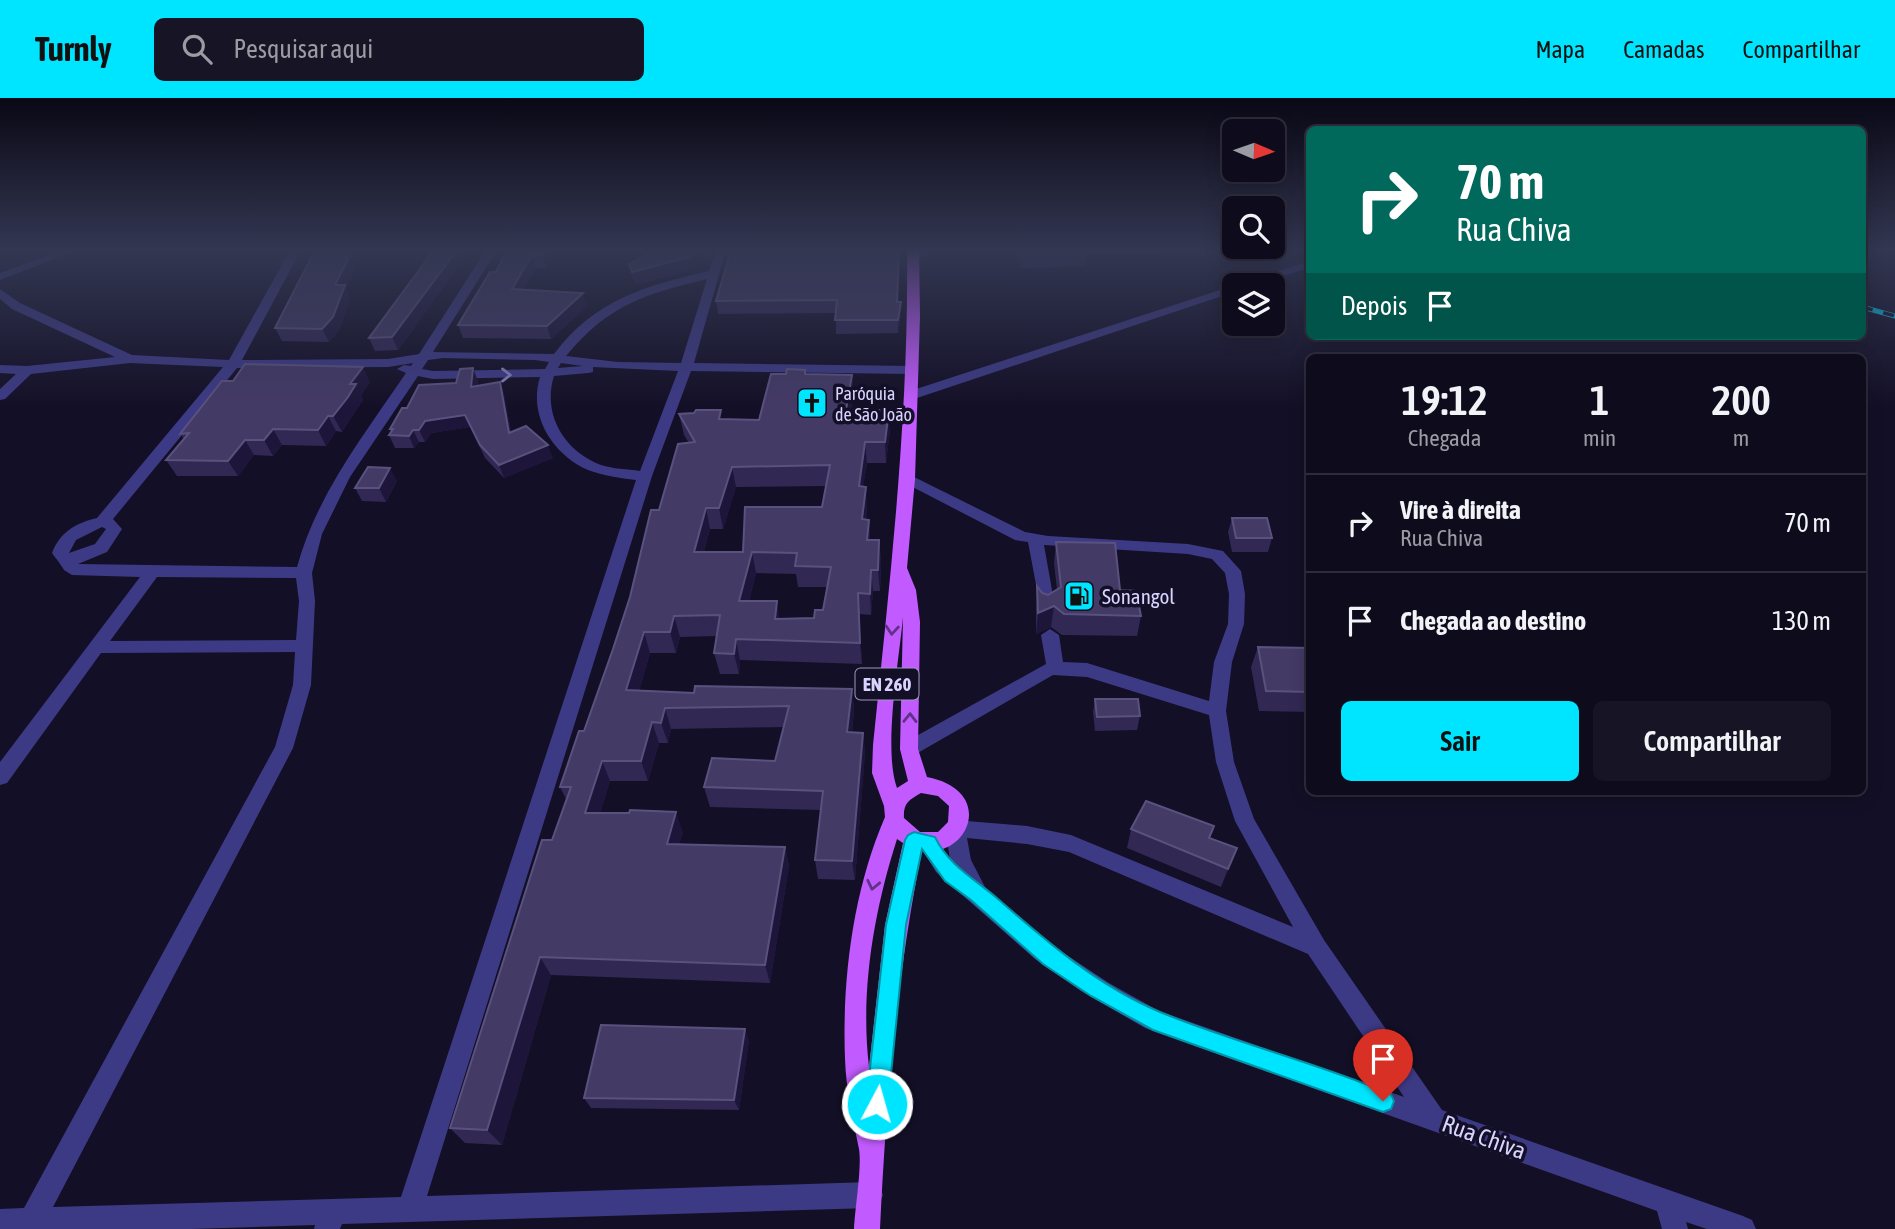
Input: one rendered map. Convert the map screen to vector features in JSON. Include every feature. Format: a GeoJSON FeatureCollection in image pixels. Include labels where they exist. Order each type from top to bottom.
{"type":"FeatureCollection","features":[{"type":"Feature","properties":{"kind":"main road","name":"EN 260"},"geometry":{"type":"LineString","coordinates":[[913,303],[908,478],[882,746],[883,773],[901,833],[921,841]]}},
{"type":"Feature","properties":{"kind":"main road","name":"EN 260"},"geometry":{"type":"LineString","coordinates":[[899,562],[908,590],[912,622],[909,749],[919,786]]}},
{"type":"Feature","properties":{"kind":"main road"},"geometry":{"type":"LineString","coordinates":[[867,1229],[871,1155],[896,925],[921,841],[939,840],[955,828],[960,817],[954,796],[932,785],[908,789],[894,812],[878,862],[870,901],[861,956],[857,1011],[859,1104],[871,1155]]}},
{"type":"Feature","properties":{"kind":"street"},"geometry":{"type":"LineString","coordinates":[[12,303],[130,359]]}},
{"type":"Feature","properties":{"kind":"street"},"geometry":{"type":"LineString","coordinates":[[102,522],[233,365],[267,303]]}},
{"type":"Feature","properties":{"kind":"street"},"geometry":{"type":"LineString","coordinates":[[31,1222],[284,748],[302,685],[307,601],[304,573],[314,534],[344,477],[458,303]]}},
{"type":"Feature","properties":{"kind":"street"},"geometry":{"type":"LineString","coordinates":[[620,303],[594,318],[556,358],[542,391],[542,412],[554,434],[577,458],[603,470],[645,476]]}},
{"type":"Feature","properties":{"kind":"street"},"geometry":{"type":"LineString","coordinates":[[410,1208],[645,476],[686,368],[707,303]]}},
{"type":"Feature","properties":{"kind":"street"},"geometry":{"type":"LineString","coordinates":[[912,396],[1190,303]]}},
{"type":"Feature","properties":{"kind":"street"},"geometry":{"type":"LineString","coordinates":[[0,369],[27,370],[130,359],[233,365],[388,363],[425,355],[556,358],[618,366],[912,370]]}},
{"type":"Feature","properties":{"kind":"street"},"geometry":{"type":"LineString","coordinates":[[388,363],[414,373],[549,373],[618,366]]}},
{"type":"Feature","properties":{"kind":"street"},"geometry":{"type":"LineString","coordinates":[[0,396],[27,370]]}},
{"type":"Feature","properties":{"kind":"street"},"geometry":{"type":"LineString","coordinates":[[908,478],[1021,536],[1188,549],[1217,555],[1233,571],[1237,594],[1236,624],[1223,663],[1217,712],[1225,762],[1245,821],[1316,947],[1434,1120]]}},
{"type":"Feature","properties":{"kind":"street"},"geometry":{"type":"LineString","coordinates":[[102,522],[110,523],[114,529],[101,548],[71,560],[63,557],[60,553],[61,547],[81,529],[102,522]]}},
{"type":"Feature","properties":{"kind":"street"},"geometry":{"type":"LineString","coordinates":[[1035,539],[1047,607]]}},
{"type":"Feature","properties":{"kind":"street"},"geometry":{"type":"LineString","coordinates":[[71,560],[70,566],[78,571],[304,573]]}},
{"type":"Feature","properties":{"kind":"street"},"geometry":{"type":"LineString","coordinates":[[3,769],[152,572]]}},
{"type":"Feature","properties":{"kind":"street"},"geometry":{"type":"LineString","coordinates":[[1050,635],[1056,669]]}},
{"type":"Feature","properties":{"kind":"street"},"geometry":{"type":"LineString","coordinates":[[96,647],[305,646]]}},
{"type":"Feature","properties":{"kind":"street"},"geometry":{"type":"LineString","coordinates":[[909,749],[1049,669],[1087,670],[1217,712]]}},
{"type":"Feature","properties":{"kind":"street"},"geometry":{"type":"LineString","coordinates":[[955,828],[1027,835],[1070,844],[1316,947]]}},
{"type":"Feature","properties":{"kind":"street","name":"Rua Chiva"},"geometry":{"type":"LineString","coordinates":[[955,828],[961,861],[978,894]]}},
{"type":"Feature","properties":{"kind":"street","name":"Rua Chiva"},"geometry":{"type":"LineString","coordinates":[[921,841],[952,875],[978,894],[1050,957],[1098,989],[1153,1020],[1743,1229]]}},
{"type":"Feature","properties":{"kind":"street"},"geometry":{"type":"LineString","coordinates":[[0,1222],[81,1224],[330,1220],[410,1208],[870,1195]]}},
{"type":"Feature","properties":{"kind":"street"},"geometry":{"type":"LineString","coordinates":[[1667,1203],[1675,1229]]}},
{"type":"Feature","properties":{"kind":"building"},"geometry":{"type":"Polygon","coordinates":[[[288,303],[338,303],[333,317],[322,329],[275,328],[288,303]]]}},
{"type":"Feature","properties":{"kind":"building"},"geometry":{"type":"Polygon","coordinates":[[[395,303],[418,303],[392,337],[369,338],[395,303]]]}},
{"type":"Feature","properties":{"kind":"building"},"geometry":{"type":"Polygon","coordinates":[[[471,303],[572,303],[547,326],[458,325],[471,303]]]}},
{"type":"Feature","properties":{"kind":"building"},"geometry":{"type":"Polygon","coordinates":[[[837,303],[901,303],[898,320],[835,320],[837,303]]]}},
{"type":"Feature","properties":{"kind":"building"},"geometry":{"type":"Polygon","coordinates":[[[245,364],[363,367],[350,384],[356,384],[348,397],[318,430],[273,429],[264,440],[245,440],[228,461],[166,460],[189,433],[180,434],[222,381],[233,381],[245,364]]]}},
{"type":"Feature","properties":{"kind":"building"},"geometry":{"type":"Polygon","coordinates":[[[473,368],[471,387],[500,382],[509,433],[526,426],[548,445],[499,465],[480,445],[465,415],[425,421],[419,430],[413,430],[409,436],[389,435],[402,408],[407,408],[419,385],[456,383],[460,369],[473,368]]]}},
{"type":"Feature","properties":{"kind":"building"},"geometry":{"type":"Polygon","coordinates":[[[787,369],[805,370],[805,374],[852,375],[846,410],[889,410],[885,442],[865,442],[859,486],[866,487],[862,519],[869,520],[867,540],[879,540],[878,570],[871,570],[870,594],[858,593],[860,643],[736,639],[734,654],[714,653],[720,615],[674,616],[670,632],[644,632],[626,690],[694,693],[695,686],[852,689],[847,732],[863,733],[852,861],[815,860],[823,791],[704,787],[712,758],[775,761],[789,706],[665,708],[661,723],[652,722],[641,761],[602,761],[585,813],[629,813],[630,810],[676,812],[667,844],[785,847],[765,965],[540,957],[487,1130],[450,1128],[542,840],[552,840],[571,787],[560,787],[579,731],[584,731],[613,649],[630,597],[651,510],[659,510],[678,444],[695,442],[679,414],[694,413],[696,410],[721,410],[719,419],[759,420],[771,374],[786,374],[787,369]],[[830,465],[732,467],[719,508],[706,508],[694,552],[743,552],[745,507],[822,507],[830,465]],[[752,552],[739,601],[777,601],[775,619],[814,618],[815,610],[823,610],[831,567],[795,566],[797,553],[752,552]]]}},
{"type":"Feature","properties":{"kind":"building"},"geometry":{"type":"Polygon","coordinates":[[[368,467],[390,468],[379,488],[355,488],[368,467]]]}},
{"type":"Feature","properties":{"kind":"building"},"geometry":{"type":"Polygon","coordinates":[[[1232,518],[1267,518],[1272,538],[1236,538],[1232,518]]]}},
{"type":"Feature","properties":{"kind":"building"},"geometry":{"type":"Polygon","coordinates":[[[1056,542],[1115,543],[1120,590],[1136,591],[1141,616],[1064,614],[1054,606],[1038,613],[1037,586],[1042,593],[1048,595],[1061,587],[1056,542]]]}},
{"type":"Feature","properties":{"kind":"building"},"geometry":{"type":"Polygon","coordinates":[[[1258,647],[1306,648],[1306,692],[1266,691],[1258,647]]]}},
{"type":"Feature","properties":{"kind":"building"},"geometry":{"type":"Polygon","coordinates":[[[1095,699],[1138,699],[1140,716],[1097,717],[1095,699]]]}},
{"type":"Feature","properties":{"kind":"building"},"geometry":{"type":"Polygon","coordinates":[[[1146,801],[1214,826],[1209,838],[1237,848],[1228,869],[1131,829],[1146,801]]]}},
{"type":"Feature","properties":{"kind":"building"},"geometry":{"type":"Polygon","coordinates":[[[601,1025],[745,1029],[734,1100],[584,1098],[601,1025]]]}},
{"type":"Feature","properties":{"kind":"railway"},"geometry":{"type":"LineString","coordinates":[[1866,308],[1895,316]]}},
{"type":"Feature","properties":{"kind":"place","name":"Paróquia de São João"},"geometry":{"type":"Point","coordinates":[812,403]}},
{"type":"Feature","properties":{"kind":"place","name":"Sonangol"},"geometry":{"type":"Point","coordinates":[1079,596]}},
{"type":"Feature","properties":{"kind":"route"},"geometry":{"type":"LineString","coordinates":[[877,1104],[896,925],[914,840],[928,842],[933,853],[952,875],[978,894],[1050,957],[1098,989],[1153,1020],[1383,1101]]}}]}
